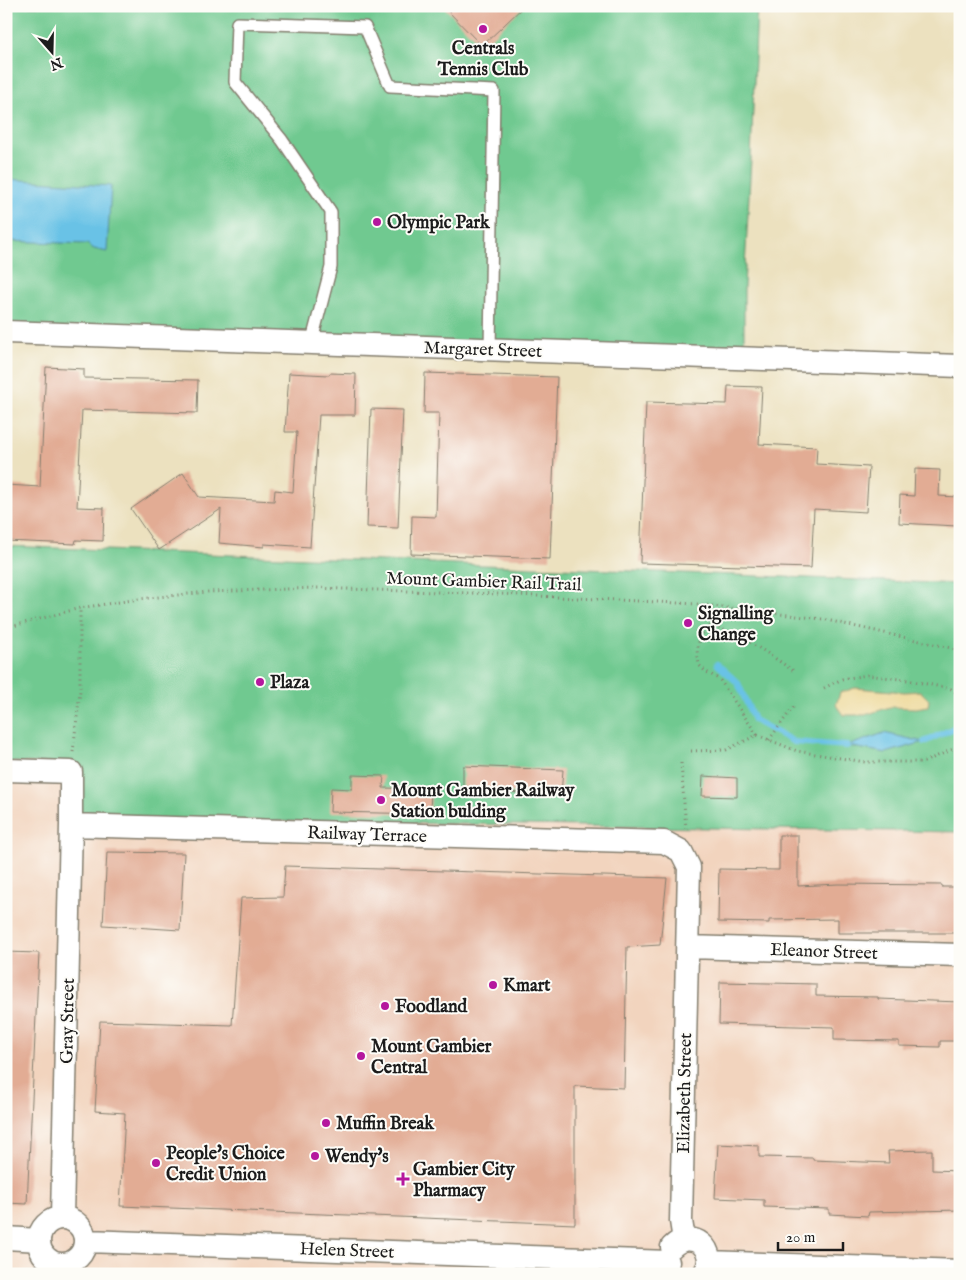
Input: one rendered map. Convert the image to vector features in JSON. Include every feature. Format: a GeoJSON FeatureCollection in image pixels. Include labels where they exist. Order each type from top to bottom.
{"type":"FeatureCollection","features":[{"type":"Feature","properties":{"kind":"street","name":"Margaret Street"},"geometry":{"type":"LineString","coordinates":[[6,332],[960,366]]}},
{"type":"Feature","properties":{"kind":"street"},"geometry":{"type":"LineString","coordinates":[[6,770],[70,772],[71,825]]}},
{"type":"Feature","properties":{"kind":"street","name":"Railway Terrace"},"geometry":{"type":"LineString","coordinates":[[71,825],[664,842],[681,851],[689,867]]}},
{"type":"Feature","properties":{"kind":"street","name":"Gray Street"},"geometry":{"type":"LineString","coordinates":[[62,1217],[71,825]]}},
{"type":"Feature","properties":{"kind":"street"},"geometry":{"type":"LineString","coordinates":[[688,947],[689,867]]}},
{"type":"Feature","properties":{"kind":"street","name":"Eleanor Street"},"geometry":{"type":"LineString","coordinates":[[688,947],[960,955]]}},
{"type":"Feature","properties":{"kind":"street","name":"Elizabeth Street"},"geometry":{"type":"LineString","coordinates":[[684,1240],[681,1221],[688,947]]}},
{"type":"Feature","properties":{"kind":"street"},"geometry":{"type":"LineString","coordinates":[[62,1217],[76,1221],[82,1227],[86,1241],[81,1255],[60,1269],[42,1253],[39,1240],[44,1226],[49,1221],[62,1217]]}},
{"type":"Feature","properties":{"kind":"street"},"geometry":{"type":"LineString","coordinates":[[6,1238],[39,1240]]}},
{"type":"Feature","properties":{"kind":"street"},"geometry":{"type":"LineString","coordinates":[[670,1268],[670,1250],[673,1246],[690,1239],[702,1244],[706,1249],[709,1255],[707,1268],[960,1271]]}},
{"type":"Feature","properties":{"kind":"street","name":"Helen Street"},"geometry":{"type":"LineString","coordinates":[[86,1241],[670,1268]]}},
{"type":"Feature","properties":{"kind":"lane"},"geometry":{"type":"LineString","coordinates":[[311,344],[331,268],[331,212],[282,140],[234,82],[237,23],[365,27],[390,86],[494,91],[490,350]]}},
{"type":"Feature","properties":{"kind":"path","name":"Mount Gambier Rail Trail"},"geometry":{"type":"LineString","coordinates":[[6,628],[80,608],[208,592],[315,588],[500,594],[696,604],[822,620],[960,650]]}},
{"type":"Feature","properties":{"kind":"path"},"geometry":{"type":"LineString","coordinates":[[70,772],[80,691],[80,608]]}},
{"type":"Feature","properties":{"kind":"path"},"geometry":{"type":"LineString","coordinates":[[794,672],[738,635],[711,624],[700,637],[697,650],[699,665],[720,680],[757,735],[797,751],[865,762],[924,762],[960,746]]}},
{"type":"Feature","properties":{"kind":"path"},"geometry":{"type":"LineString","coordinates":[[824,688],[842,679],[867,675],[908,680],[951,689],[960,696]]}},
{"type":"Feature","properties":{"kind":"path"},"geometry":{"type":"LineString","coordinates":[[769,740],[794,706]]}},
{"type":"Feature","properties":{"kind":"path"},"geometry":{"type":"LineString","coordinates":[[691,751],[726,750],[757,735]]}},
{"type":"Feature","properties":{"kind":"path"},"geometry":{"type":"LineString","coordinates":[[681,763],[689,867]]}},
{"type":"Feature","properties":{"kind":"shaded area"},"geometry":{"type":"Polygon","coordinates":[[[6,762],[78,764],[79,818],[960,832],[960,1274],[6,1274],[6,762]]]}},
{"type":"Feature","properties":{"kind":"green space","name":"Olympic Park"},"geometry":{"type":"Polygon","coordinates":[[[6,6],[757,6],[744,286],[744,359],[6,332],[6,6]]]}},
{"type":"Feature","properties":{"kind":"green space"},"geometry":{"type":"Polygon","coordinates":[[[6,546],[960,584],[960,832],[78,818],[78,764],[6,762],[6,546]]]}},
{"type":"Feature","properties":{"kind":"sand"},"geometry":{"type":"Polygon","coordinates":[[[855,688],[905,692],[920,691],[929,700],[928,706],[916,708],[890,707],[865,715],[843,715],[836,705],[840,693],[855,688]]]}},
{"type":"Feature","properties":{"kind":"water"},"geometry":{"type":"Polygon","coordinates":[[[6,179],[111,186],[107,252],[94,249],[87,244],[6,241],[6,179]]]}},
{"type":"Feature","properties":{"kind":"water"},"geometry":{"type":"Polygon","coordinates":[[[884,733],[924,742],[886,753],[847,746],[884,733]]]}},
{"type":"Feature","properties":{"kind":"building","name":"Centrals Tennis Club"},"geometry":{"type":"Polygon","coordinates":[[[443,6],[524,6],[482,46],[443,6]]]}},
{"type":"Feature","properties":{"kind":"building"},"geometry":{"type":"Polygon","coordinates":[[[46,367],[84,369],[84,378],[198,380],[197,413],[82,410],[77,507],[104,508],[103,541],[76,540],[75,544],[6,541],[6,485],[40,487],[46,367]]]}},
{"type":"Feature","properties":{"kind":"building"},"geometry":{"type":"Polygon","coordinates":[[[289,373],[356,374],[355,415],[319,415],[310,547],[264,544],[264,547],[219,543],[221,509],[159,550],[131,509],[183,473],[199,497],[274,501],[275,490],[293,492],[297,432],[285,432],[289,373]]]}},
{"type":"Feature","properties":{"kind":"building"},"geometry":{"type":"Polygon","coordinates":[[[425,373],[557,377],[550,559],[411,554],[412,516],[436,517],[439,413],[424,413],[425,373]]]}},
{"type":"Feature","properties":{"kind":"building"},"geometry":{"type":"Polygon","coordinates":[[[728,386],[762,387],[759,444],[817,447],[816,464],[869,467],[866,512],[814,509],[811,568],[640,563],[646,402],[727,404],[728,386]]]}},
{"type":"Feature","properties":{"kind":"building"},"geometry":{"type":"Polygon","coordinates":[[[371,409],[403,410],[398,528],[367,527],[371,409]]]}},
{"type":"Feature","properties":{"kind":"building"},"geometry":{"type":"Polygon","coordinates":[[[915,469],[940,470],[939,496],[958,497],[957,526],[899,523],[900,495],[914,496],[915,469]]]}},
{"type":"Feature","properties":{"kind":"building"},"geometry":{"type":"Polygon","coordinates":[[[463,766],[563,770],[561,794],[463,791],[463,766]]]}},
{"type":"Feature","properties":{"kind":"building","name":"Mount Gambier Railway Station bulding"},"geometry":{"type":"Polygon","coordinates":[[[352,775],[384,776],[383,788],[431,789],[430,814],[330,812],[331,788],[352,789],[352,775]]]}},
{"type":"Feature","properties":{"kind":"building"},"geometry":{"type":"Polygon","coordinates":[[[703,776],[737,778],[737,797],[702,796],[703,776]]]}},
{"type":"Feature","properties":{"kind":"building"},"geometry":{"type":"Polygon","coordinates":[[[779,835],[798,835],[798,886],[838,884],[942,885],[942,887],[960,887],[960,933],[838,933],[838,919],[769,920],[769,923],[718,922],[719,869],[779,870],[779,835]]]}},
{"type":"Feature","properties":{"kind":"building"},"geometry":{"type":"Polygon","coordinates":[[[107,852],[184,853],[180,930],[103,925],[107,852]]]}},
{"type":"Feature","properties":{"kind":"building","name":"Mount Gambier Central"},"geometry":{"type":"Polygon","coordinates":[[[285,866],[667,878],[660,945],[627,947],[624,1088],[575,1086],[575,1224],[120,1206],[125,1113],[95,1111],[100,1021],[232,1025],[241,898],[283,897],[285,866]]]}},
{"type":"Feature","properties":{"kind":"building"},"geometry":{"type":"Polygon","coordinates":[[[6,952],[39,953],[27,1204],[6,1203],[6,952]]]}},
{"type":"Feature","properties":{"kind":"building"},"geometry":{"type":"Polygon","coordinates":[[[720,982],[816,984],[816,996],[878,997],[878,999],[960,1002],[960,1041],[940,1041],[940,1047],[899,1046],[899,1041],[834,1040],[834,1027],[719,1024],[720,982]]]}},
{"type":"Feature","properties":{"kind":"building"},"geometry":{"type":"Polygon","coordinates":[[[718,1144],[759,1146],[759,1157],[889,1163],[888,1151],[932,1150],[932,1170],[960,1171],[960,1210],[869,1212],[868,1216],[829,1214],[829,1209],[764,1207],[764,1200],[715,1198],[718,1144]]]}},
{"type":"Feature","properties":{"kind":"waterway"},"geometry":{"type":"LineString","coordinates":[[717,664],[738,683],[754,720],[794,742],[847,746]]}},
{"type":"Feature","properties":{"kind":"waterway"},"geometry":{"type":"LineString","coordinates":[[924,742],[954,728],[960,723]]}},
{"type":"Feature","properties":{"kind":"place","name":"Centrals Tennis Club"},"geometry":{"type":"Point","coordinates":[483,29]}},
{"type":"Feature","properties":{"kind":"place","name":"Olympic Park"},"geometry":{"type":"Point","coordinates":[377,222]}},
{"type":"Feature","properties":{"kind":"place","name":"Signalling Change"},"geometry":{"type":"Point","coordinates":[688,623]}},
{"type":"Feature","properties":{"kind":"place","name":"Plaza"},"geometry":{"type":"Point","coordinates":[260,682]}},
{"type":"Feature","properties":{"kind":"place","name":"Mount Gambier Railway Station bulding"},"geometry":{"type":"Point","coordinates":[381,800]}},
{"type":"Feature","properties":{"kind":"place","name":"Kmart"},"geometry":{"type":"Point","coordinates":[493,985]}},
{"type":"Feature","properties":{"kind":"place","name":"Foodland"},"geometry":{"type":"Point","coordinates":[385,1006]}},
{"type":"Feature","properties":{"kind":"place","name":"Mount Gambier Central"},"geometry":{"type":"Point","coordinates":[361,1056]}},
{"type":"Feature","properties":{"kind":"place","name":"Muffin Break"},"geometry":{"type":"Point","coordinates":[326,1123]}},
{"type":"Feature","properties":{"kind":"place","name":"Wendy's"},"geometry":{"type":"Point","coordinates":[315,1156]}},
{"type":"Feature","properties":{"kind":"place","name":"People's Choice Credit Union"},"geometry":{"type":"Point","coordinates":[156,1163]}},
{"type":"Feature","properties":{"kind":"place","name":"Gambier City Pharmacy"},"geometry":{"type":"Point","coordinates":[403,1179]}}]}
